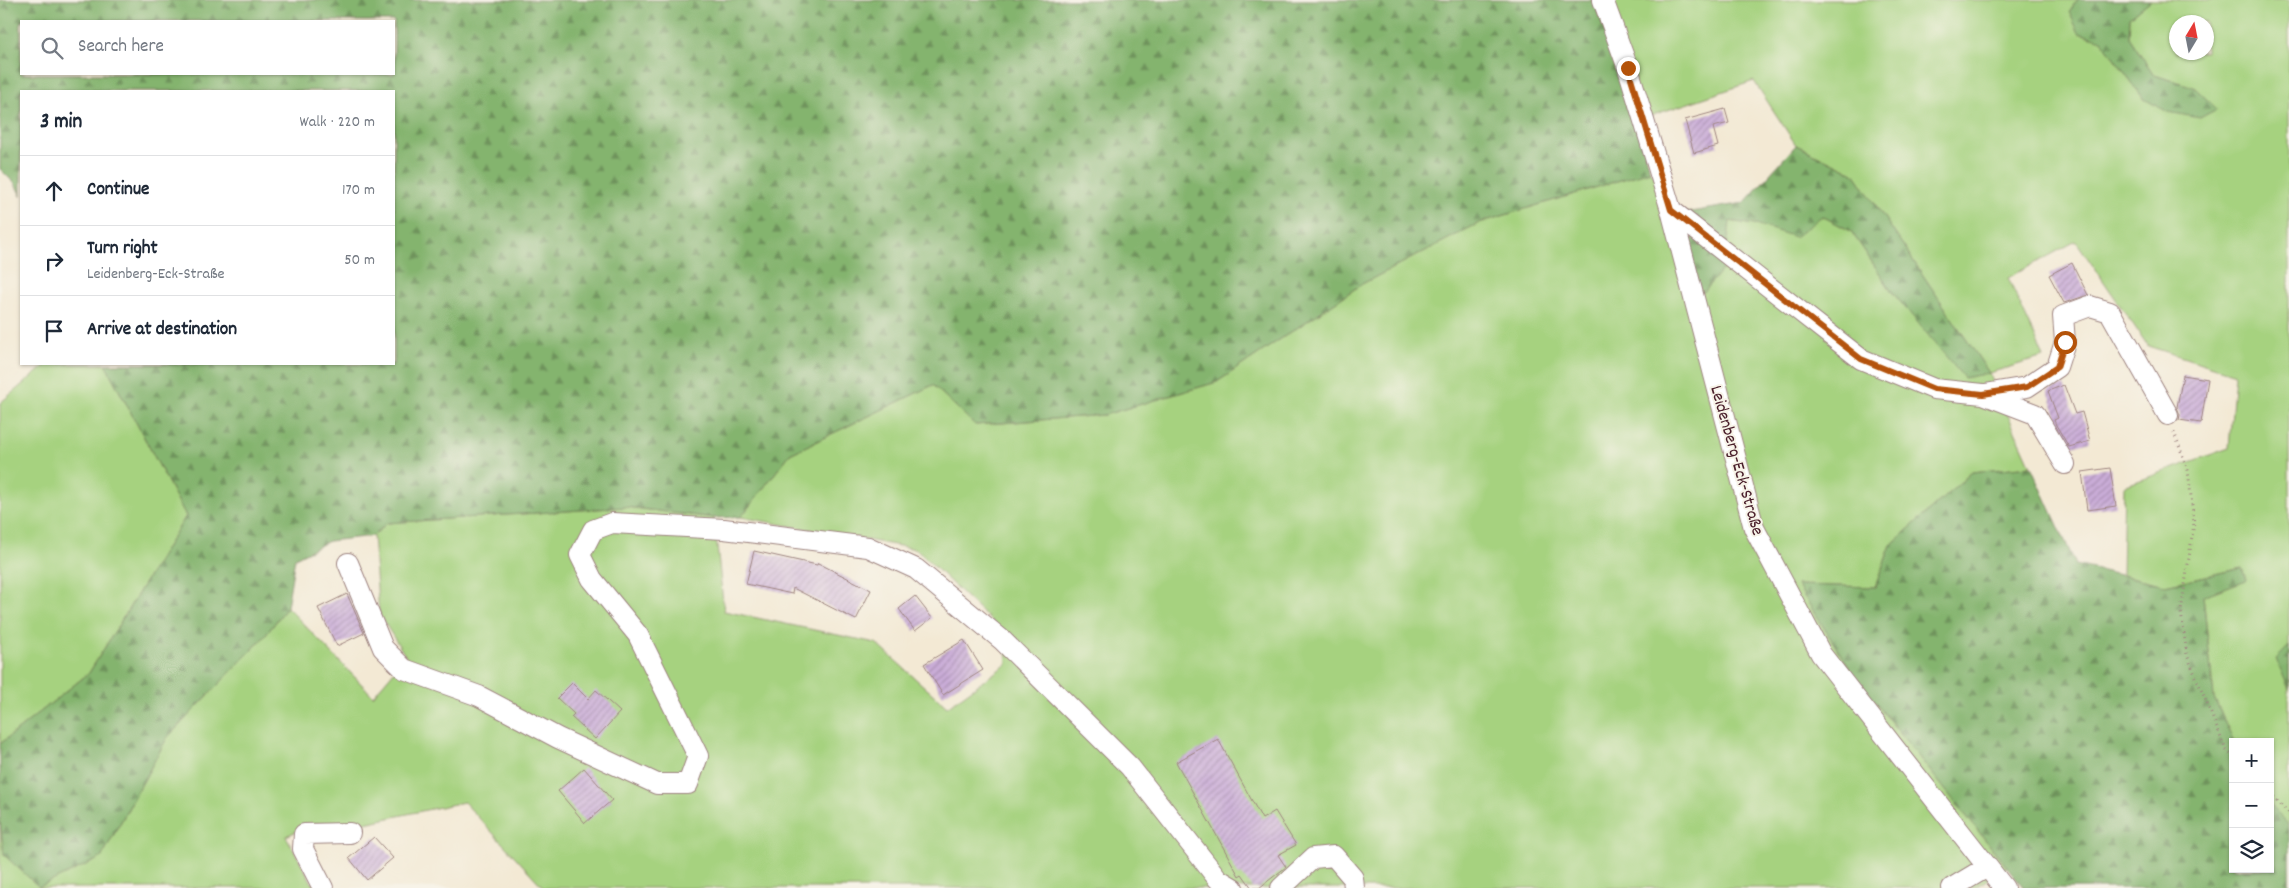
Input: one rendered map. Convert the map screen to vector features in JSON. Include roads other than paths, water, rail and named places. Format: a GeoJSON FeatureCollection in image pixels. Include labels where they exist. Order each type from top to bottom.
{"type":"FeatureCollection","features":[{"type":"Feature","properties":{"kind":"street","name":"Leidenberg-Eck-Straße"},"geometry":{"type":"LineString","coordinates":[[1603,0],[1628,68],[1671,210],[1754,528],[1821,654],[2004,888]]}},
{"type":"Feature","properties":{"kind":"street"},"geometry":{"type":"LineString","coordinates":[[1671,210],[1861,359],[1934,389],[1983,394],[2036,414],[2065,464]]}},
{"type":"Feature","properties":{"kind":"street"},"geometry":{"type":"LineString","coordinates":[[1983,394],[2027,387],[2057,367],[2065,342],[2063,316],[2090,306],[2110,312],[2168,415]]}},
{"type":"Feature","properties":{"kind":"street"},"geometry":{"type":"LineString","coordinates":[[348,563],[383,648],[404,669],[479,696],[558,738],[657,784],[688,784],[698,756],[638,635],[592,579],[580,555],[592,530],[612,523],[724,529],[868,547],[916,569],[1002,640],[1130,767],[1218,879],[1233,888]]}},
{"type":"Feature","properties":{"kind":"street"},"geometry":{"type":"LineString","coordinates":[[323,888],[303,849],[304,834],[350,833]]}},
{"type":"Feature","properties":{"kind":"street"},"geometry":{"type":"LineString","coordinates":[[1281,888],[1313,858],[1334,856],[1353,878],[1354,888]]}},
{"type":"Feature","properties":{"kind":"street"},"geometry":{"type":"LineString","coordinates":[[1952,888],[1987,867]]}}]}
